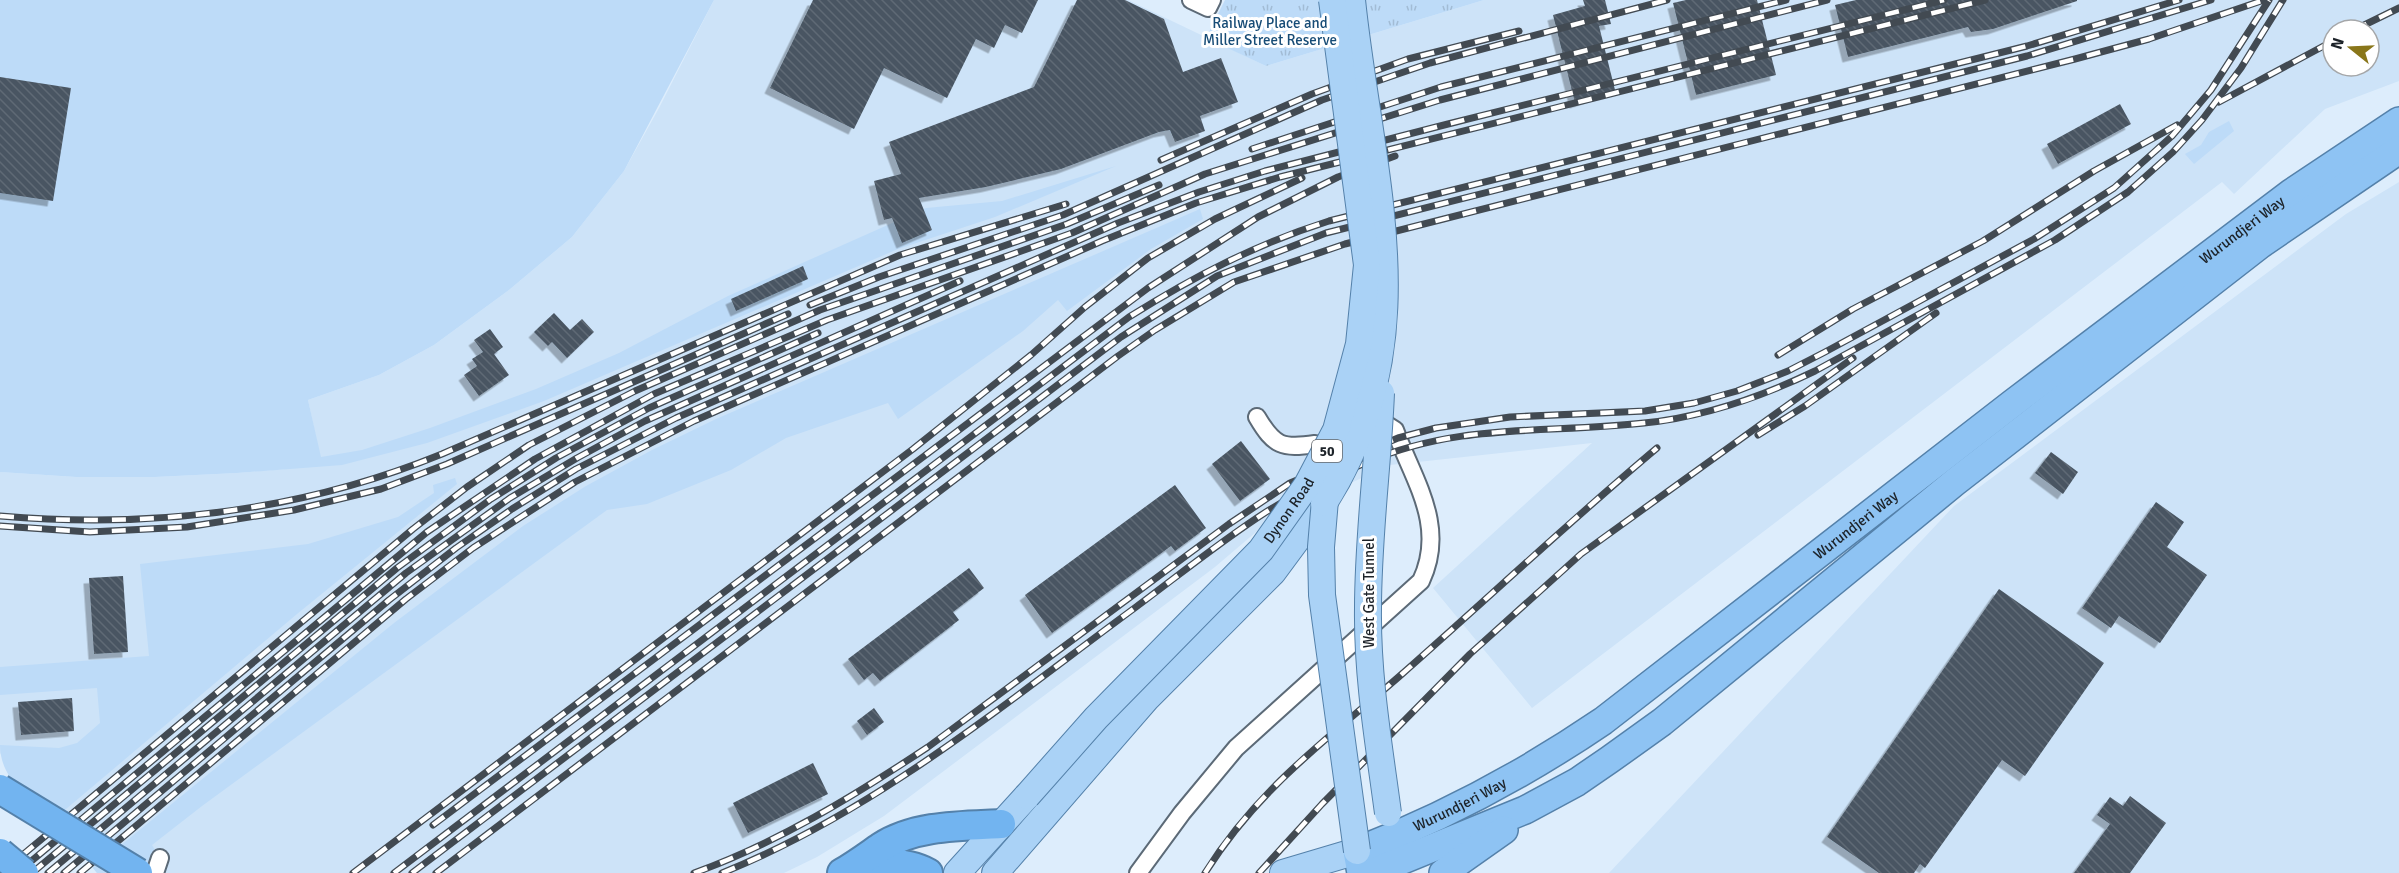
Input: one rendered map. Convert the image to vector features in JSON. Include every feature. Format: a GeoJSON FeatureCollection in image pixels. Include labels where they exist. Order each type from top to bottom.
{"type":"FeatureCollection","features":[{"type":"Feature","properties":{"kind":"highway","name":"Wurundjeri Way"},"geometry":{"type":"LineString","coordinates":[[1378,862],[1461,807],[1516,777],[1612,715],[2013,403],[2244,228],[2301,186],[2399,121]]}},
{"type":"Feature","properties":{"kind":"highway","name":"Wurundjeri Way"},"geometry":{"type":"LineString","coordinates":[[1378,862],[1544,801],[1577,782],[1662,722],[1955,482],[2261,244],[2399,150]]}},
{"type":"Feature","properties":{"kind":"highway"},"geometry":{"type":"LineString","coordinates":[[0,789],[151,868]]}},
{"type":"Feature","properties":{"kind":"highway"},"geometry":{"type":"LineString","coordinates":[[1443,873],[1544,801]]}},
{"type":"Feature","properties":{"kind":"highway"},"geometry":{"type":"LineString","coordinates":[[842,873],[867,859],[881,847],[910,834],[1001,824]]}},
{"type":"Feature","properties":{"kind":"highway"},"geometry":{"type":"LineString","coordinates":[[0,853],[24,873]]}},
{"type":"Feature","properties":{"kind":"highway"},"geometry":{"type":"LineString","coordinates":[[867,859],[885,864],[904,864],[928,873]]}},
{"type":"Feature","properties":{"kind":"main road","name":"Dynon Road"},"geometry":{"type":"LineString","coordinates":[[957,873],[1096,718],[1266,544],[1320,465],[1343,412],[1359,344],[1367,265],[1332,0]]}},
{"type":"Feature","properties":{"kind":"main road","name":"Dynon Road"},"geometry":{"type":"LineString","coordinates":[[995,873],[1147,698],[1273,572],[1324,503],[1344,467],[1360,426],[1378,362],[1385,312],[1386,257],[1381,198],[1352,0]]}},
{"type":"Feature","properties":{"kind":"main road","name":"West Gate Tunnel"},"geometry":{"type":"LineString","coordinates":[[1378,862],[1369,657],[1368,549],[1377,464],[1385,312]]}},
{"type":"Feature","properties":{"kind":"main road"},"geometry":{"type":"LineString","coordinates":[[1343,412],[1324,503],[1320,572],[1324,627],[1378,862]]}},
{"type":"Feature","properties":{"kind":"main road","name":"Wurundjeri Way"},"geometry":{"type":"LineString","coordinates":[[1283,873],[1378,862]]}},
{"type":"Feature","properties":{"kind":"street"},"geometry":{"type":"LineString","coordinates":[[1191,0],[1210,4]]}},
{"type":"Feature","properties":{"kind":"street"},"geometry":{"type":"LineString","coordinates":[[1257,417],[1268,435],[1282,446],[1315,444]]}},
{"type":"Feature","properties":{"kind":"street"},"geometry":{"type":"LineString","coordinates":[[1138,873],[1182,813],[1236,748],[1421,580],[1432,553],[1430,522],[1395,430],[1384,423]]}},
{"type":"Feature","properties":{"kind":"shaded area"},"geometry":{"type":"Polygon","coordinates":[[[714,0],[1128,0],[1266,66],[1484,0],[2399,0],[2399,81],[2325,109],[2234,194],[2222,182],[1532,708],[1433,588],[1592,443],[1390,465],[1270,520],[1215,567],[884,816],[817,857],[784,873],[97,873],[0,753],[0,472],[76,477],[155,477],[237,473],[286,469],[320,456],[308,400],[379,375],[434,345],[509,290],[572,237],[624,171],[714,0]]]}},
{"type":"Feature","properties":{"kind":"shaded area"},"geometry":{"type":"Polygon","coordinates":[[[2399,182],[2399,873],[1609,873],[1954,506],[2346,214],[2399,182]]]}},
{"type":"Feature","properties":{"kind":"green space"},"geometry":{"type":"Polygon","coordinates":[[[0,0],[714,0],[624,171],[572,237],[509,290],[434,345],[379,375],[308,400],[321,457],[362,450],[536,389],[619,353],[728,296],[926,208],[1002,201],[1116,166],[995,217],[898,249],[544,401],[427,443],[342,465],[237,473],[155,477],[76,477],[0,472],[0,0]]]}},
{"type":"Feature","properties":{"kind":"green space","name":"Railway Place and Miller Street Reserve"},"geometry":{"type":"Polygon","coordinates":[[[1225,0],[1484,0],[1266,66],[1206,38],[1225,0]]]}},
{"type":"Feature","properties":{"kind":"green space"},"geometry":{"type":"Polygon","coordinates":[[[2229,121],[2234,131],[2194,164],[2185,154],[2201,145],[2209,132],[2229,121]]]}},
{"type":"Feature","properties":{"kind":"green space"},"geometry":{"type":"Polygon","coordinates":[[[1200,209],[1203,219],[1151,249],[1067,311],[1058,300],[1023,331],[898,419],[888,403],[786,438],[731,470],[647,504],[607,510],[202,806],[152,845],[158,855],[137,873],[97,873],[93,868],[394,623],[523,526],[586,486],[716,419],[1200,209]]]}},
{"type":"Feature","properties":{"kind":"green space"},"geometry":{"type":"Polygon","coordinates":[[[455,478],[457,484],[297,614],[53,820],[18,788],[11,778],[1,757],[0,745],[59,748],[77,743],[100,723],[97,688],[0,695],[0,667],[149,656],[140,564],[308,544],[398,517],[434,493],[433,485],[455,478]]]}},
{"type":"Feature","properties":{"kind":"building"},"geometry":{"type":"Polygon","coordinates":[[[813,0],[1038,0],[1022,33],[1005,25],[994,48],[976,39],[947,98],[884,68],[854,129],[770,88],[813,0]]]}},
{"type":"Feature","properties":{"kind":"building"},"geometry":{"type":"Polygon","coordinates":[[[1077,0],[1125,0],[1164,19],[1183,72],[1221,58],[1238,102],[1200,116],[1205,131],[1175,142],[1170,130],[1159,132],[1061,169],[986,187],[919,198],[932,230],[902,243],[892,218],[884,220],[874,181],[901,174],[889,142],[1034,87],[1077,0]]]}},
{"type":"Feature","properties":{"kind":"building"},"geometry":{"type":"Polygon","coordinates":[[[1583,0],[1605,0],[1611,24],[1599,26],[1615,90],[1575,103],[1553,15],[1585,6],[1583,0]]]}},
{"type":"Feature","properties":{"kind":"building"},"geometry":{"type":"Polygon","coordinates":[[[1686,0],[1757,0],[1776,75],[1696,95],[1673,3],[1686,0]]]}},
{"type":"Feature","properties":{"kind":"building"},"geometry":{"type":"Polygon","coordinates":[[[1856,0],[2077,1],[1993,29],[1971,32],[1968,27],[1848,57],[1835,5],[1856,0]]]}},
{"type":"Feature","properties":{"kind":"building"},"geometry":{"type":"Polygon","coordinates":[[[0,77],[71,88],[53,201],[0,193],[0,77]]]}},
{"type":"Feature","properties":{"kind":"building"},"geometry":{"type":"Polygon","coordinates":[[[2120,104],[2131,124],[2058,164],[2047,144],[2120,104]]]}},
{"type":"Feature","properties":{"kind":"building"},"geometry":{"type":"Polygon","coordinates":[[[803,266],[808,279],[736,311],[731,299],[803,266]]]}},
{"type":"Feature","properties":{"kind":"building"},"geometry":{"type":"Polygon","coordinates":[[[554,313],[570,330],[582,319],[594,332],[567,358],[552,342],[548,346],[534,332],[554,313]]]}},
{"type":"Feature","properties":{"kind":"building"},"geometry":{"type":"Polygon","coordinates":[[[490,329],[503,347],[494,354],[509,375],[479,396],[464,375],[477,366],[472,359],[483,352],[474,340],[490,329]]]}},
{"type":"Feature","properties":{"kind":"building"},"geometry":{"type":"Polygon","coordinates":[[[1241,441],[1270,479],[1240,501],[1212,464],[1241,441]]]}},
{"type":"Feature","properties":{"kind":"building"},"geometry":{"type":"Polygon","coordinates":[[[2051,452],[2078,472],[2063,494],[2035,473],[2051,452]]]}},
{"type":"Feature","properties":{"kind":"building"},"geometry":{"type":"Polygon","coordinates":[[[1175,485],[1206,528],[1175,551],[1171,546],[1052,633],[1025,595],[1175,485]]]}},
{"type":"Feature","properties":{"kind":"building"},"geometry":{"type":"Polygon","coordinates":[[[2156,502],[2184,522],[2167,547],[2207,575],[2160,643],[2119,616],[2111,628],[2082,608],[2156,502]]]}},
{"type":"Feature","properties":{"kind":"building"},"geometry":{"type":"Polygon","coordinates":[[[969,568],[984,588],[953,612],[959,620],[880,681],[873,673],[864,680],[848,659],[969,568]]]}},
{"type":"Feature","properties":{"kind":"building"},"geometry":{"type":"Polygon","coordinates":[[[123,576],[128,652],[94,654],[89,578],[123,576]]]}},
{"type":"Feature","properties":{"kind":"building"},"geometry":{"type":"Polygon","coordinates":[[[1999,589],[2104,663],[2025,776],[2002,760],[1925,868],[1920,864],[1914,873],[1879,873],[1827,837],[1999,589]]]}},
{"type":"Feature","properties":{"kind":"building"},"geometry":{"type":"Polygon","coordinates":[[[72,698],[74,731],[21,735],[18,702],[72,698]]]}},
{"type":"Feature","properties":{"kind":"building"},"geometry":{"type":"Polygon","coordinates":[[[874,708],[884,722],[867,735],[857,721],[874,708]]]}},
{"type":"Feature","properties":{"kind":"building"},"geometry":{"type":"Polygon","coordinates":[[[813,763],[828,794],[748,833],[733,803],[813,763]]]}},
{"type":"Feature","properties":{"kind":"building"},"geometry":{"type":"Polygon","coordinates":[[[2130,796],[2166,823],[2130,873],[2074,873],[2110,824],[2097,815],[2110,797],[2123,806],[2130,796]]]}},
{"type":"Feature","properties":{"kind":"railway"},"geometry":{"type":"LineString","coordinates":[[810,305],[879,277],[1063,215],[1322,100],[1430,63],[1667,0]]}},
{"type":"Feature","properties":{"kind":"railway"},"geometry":{"type":"LineString","coordinates":[[1252,149],[1441,87],[1786,0]]}},
{"type":"Feature","properties":{"kind":"railway"},"geometry":{"type":"LineString","coordinates":[[17,873],[427,532],[535,459],[654,394],[827,320],[1072,233],[1205,174],[1440,100],[1827,0]]}},
{"type":"Feature","properties":{"kind":"railway"},"geometry":{"type":"LineString","coordinates":[[64,873],[389,600],[456,548],[576,469],[676,418],[1118,223],[1199,192],[1265,171],[1944,0]]}},
{"type":"Feature","properties":{"kind":"railway"},"geometry":{"type":"LineString","coordinates":[[80,873],[406,599],[473,548],[575,482],[694,421],[1102,241],[1196,203],[1280,177],[1985,0]]}},
{"type":"Feature","properties":{"kind":"railway"},"geometry":{"type":"LineString","coordinates":[[394,873],[1129,317],[1177,288],[1226,263],[1276,240],[1329,221],[2027,46],[2179,0]]}},
{"type":"Feature","properties":{"kind":"railway"},"geometry":{"type":"LineString","coordinates":[[412,873],[1121,337],[1217,276],[1326,233],[2027,56],[2211,0]]}},
{"type":"Feature","properties":{"kind":"railway"},"geometry":{"type":"LineString","coordinates":[[436,873],[1118,356],[1155,330],[1234,282],[1345,244],[2075,59],[2149,39],[2264,0]]}},
{"type":"Feature","properties":{"kind":"railway"},"geometry":{"type":"LineString","coordinates":[[694,873],[785,833],[872,783],[928,747],[1229,524],[1290,483],[1398,438],[1436,428],[1510,417],[1645,411],[1694,403],[1737,391],[1788,371],[2034,239],[2114,188],[2172,136],[2211,90],[2269,0]]}},
{"type":"Feature","properties":{"kind":"railway"},"geometry":{"type":"LineString","coordinates":[[722,873],[779,848],[886,787],[988,717],[1233,535],[1266,512],[1314,486],[1365,463],[1434,441],[1503,432],[1644,423],[1711,411],[1774,389],[1815,371],[2055,240],[2128,192],[2173,152],[2202,120],[2241,68],[2283,0]]}},
{"type":"Feature","properties":{"kind":"railway"},"geometry":{"type":"LineString","coordinates":[[2379,18],[2399,8]]}},
{"type":"Feature","properties":{"kind":"railway"},"geometry":{"type":"LineString","coordinates":[[1161,160],[1312,94],[1408,59],[1519,31]]}},
{"type":"Feature","properties":{"kind":"railway"},"geometry":{"type":"LineString","coordinates":[[2219,102],[2321,47]]}},
{"type":"Feature","properties":{"kind":"railway"},"geometry":{"type":"LineString","coordinates":[[1778,355],[1853,309],[1983,241],[2094,171],[2177,125]]}},
{"type":"Feature","properties":{"kind":"railway"},"geometry":{"type":"LineString","coordinates":[[433,825],[1148,288],[1258,217],[1338,177],[1395,156]]}},
{"type":"Feature","properties":{"kind":"railway"},"geometry":{"type":"LineString","coordinates":[[353,873],[913,449],[1148,258],[1215,219],[1302,178]]}},
{"type":"Feature","properties":{"kind":"railway"},"geometry":{"type":"LineString","coordinates":[[1,873],[413,529],[467,487],[529,445],[635,391],[820,310],[1067,224],[1159,185]]}},
{"type":"Feature","properties":{"kind":"railway"},"geometry":{"type":"LineString","coordinates":[[0,516],[113,520],[169,517],[225,511],[335,490],[389,474],[442,454],[900,255],[1066,204]]}},
{"type":"Feature","properties":{"kind":"railway"},"geometry":{"type":"LineString","coordinates":[[48,873],[406,573],[510,498],[645,421],[960,281]]}},
{"type":"Feature","properties":{"kind":"railway"},"geometry":{"type":"LineString","coordinates":[[1758,435],[1805,406],[1936,313]]}},
{"type":"Feature","properties":{"kind":"railway"},"geometry":{"type":"LineString","coordinates":[[0,526],[90,532],[187,527],[294,510],[381,489],[447,464],[788,314]]}},
{"type":"Feature","properties":{"kind":"railway"},"geometry":{"type":"LineString","coordinates":[[32,873],[397,568],[491,499],[556,458],[649,408],[818,333]]}},
{"type":"Feature","properties":{"kind":"railway"},"geometry":{"type":"LineString","coordinates":[[1259,873],[1322,804],[1470,654],[1581,554],[1853,358]]}},
{"type":"Feature","properties":{"kind":"railway"},"geometry":{"type":"LineString","coordinates":[[1205,873],[1248,815],[1296,766],[1657,448]]}}]}
